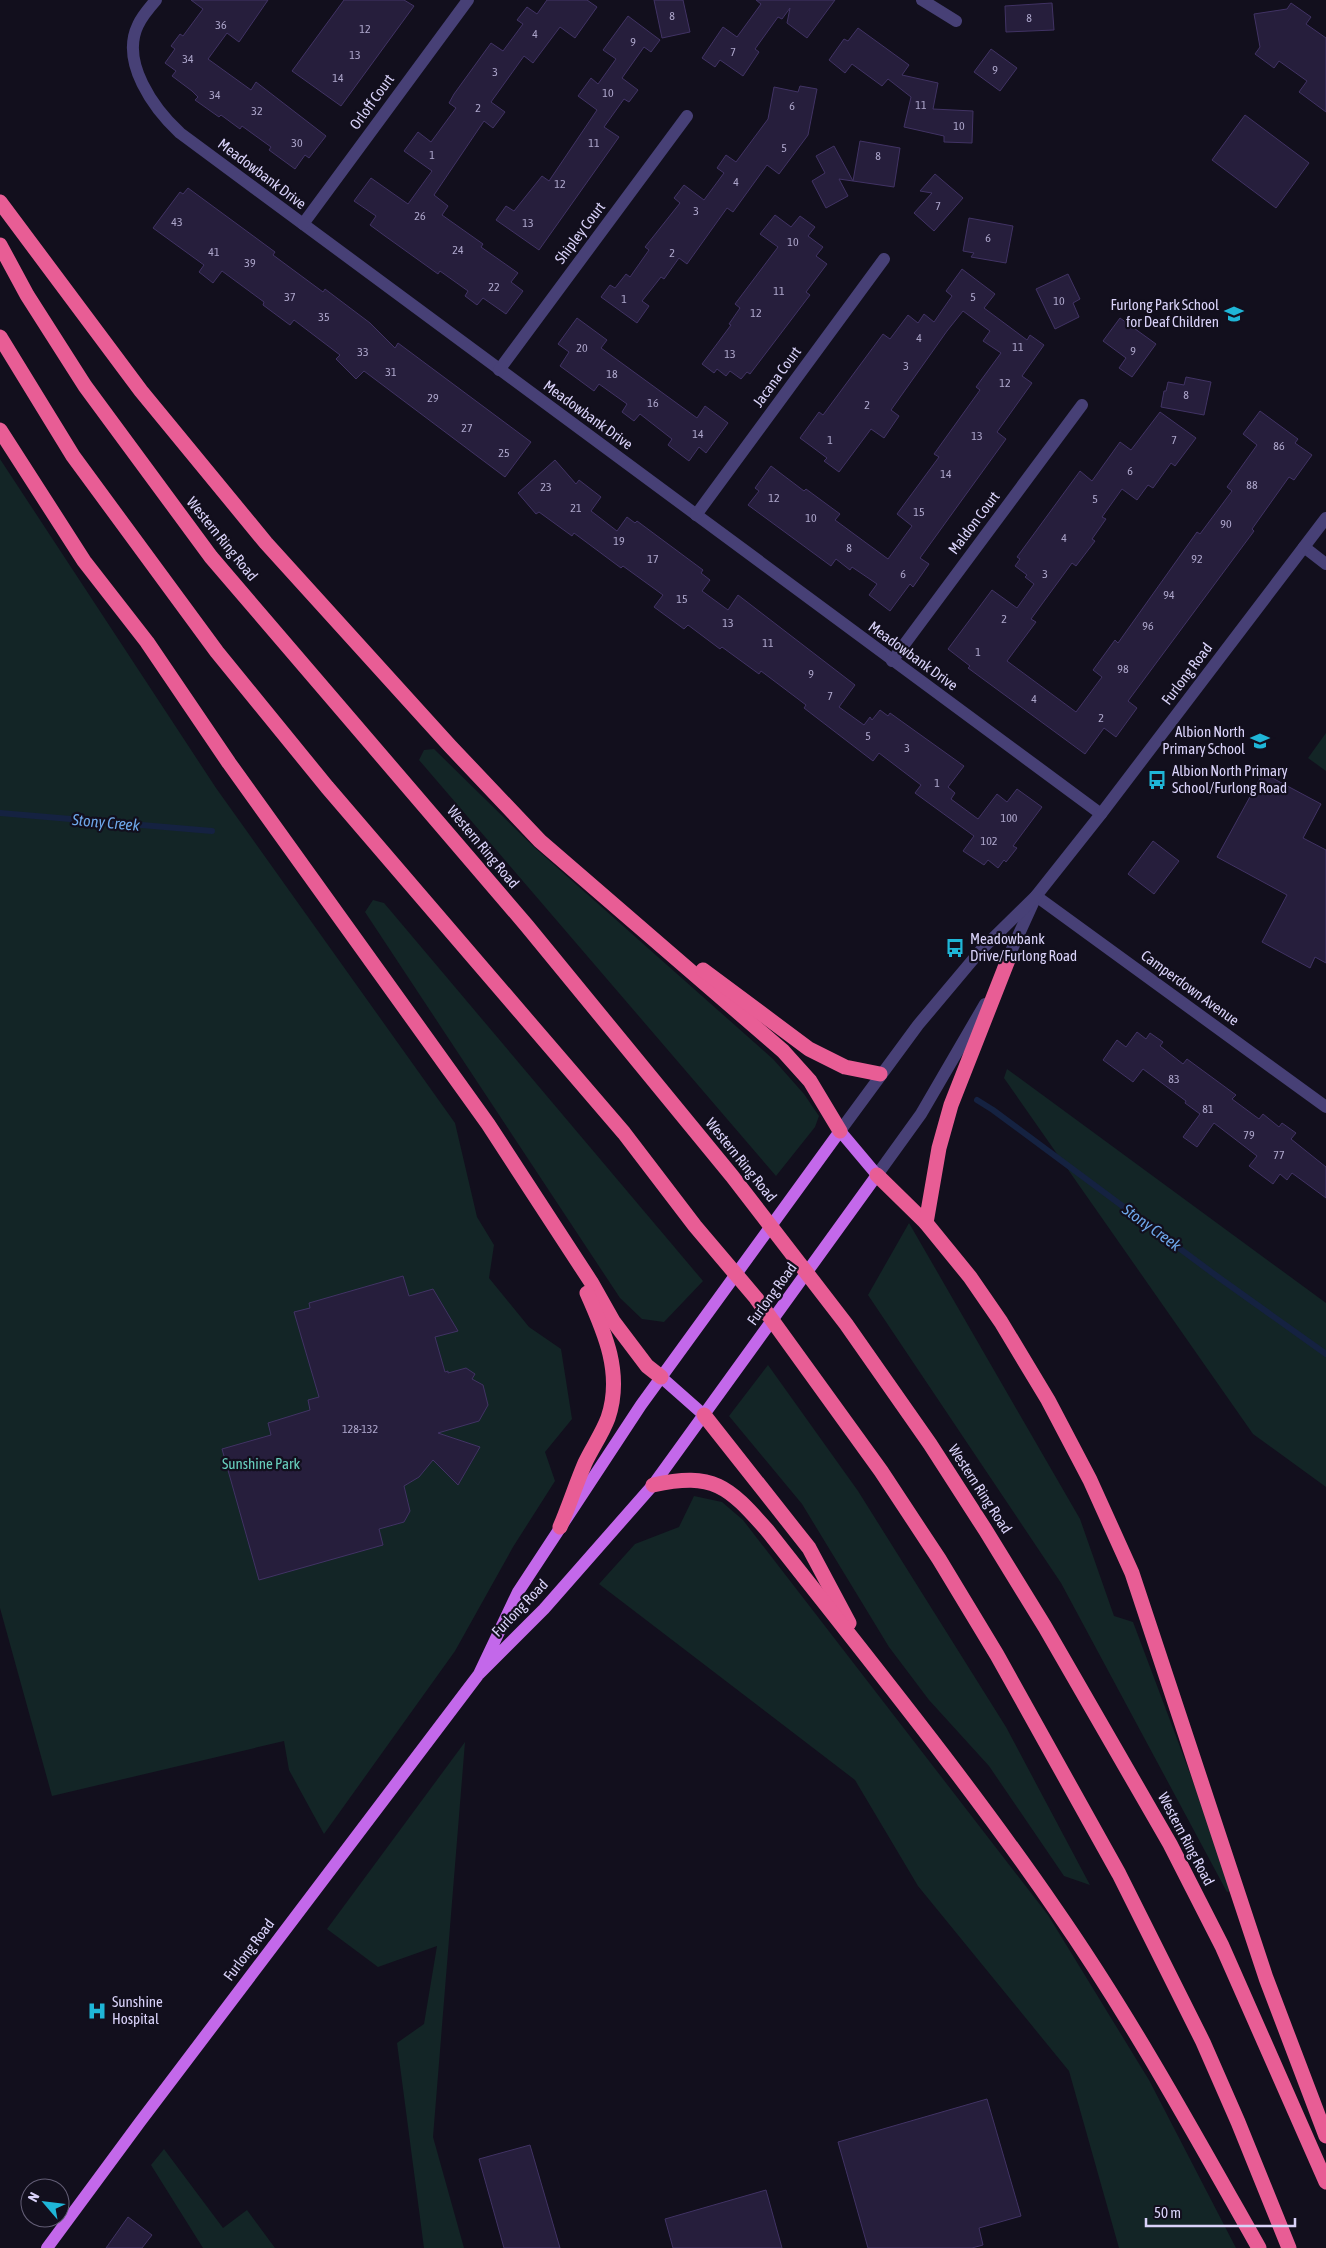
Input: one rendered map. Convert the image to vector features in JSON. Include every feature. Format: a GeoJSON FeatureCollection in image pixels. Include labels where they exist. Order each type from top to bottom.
{"type":"FeatureCollection","features":[{"type":"Feature","properties":{"kind":"highway"},"geometry":{"type":"LineString","coordinates":[[0,202],[141,390],[266,542],[450,746],[540,841],[783,1051],[810,1081],[840,1131]]}},
{"type":"Feature","properties":{"kind":"highway","name":"Western Ring Road"},"geometry":{"type":"LineString","coordinates":[[0,245],[26,295],[85,386],[212,557],[527,926],[732,1176],[846,1324],[930,1444],[986,1531],[1120,1755],[1170,1844],[1222,1946],[1326,2182]]}},
{"type":"Feature","properties":{"kind":"highway"},"geometry":{"type":"LineString","coordinates":[[0,337],[73,456],[217,652],[327,787],[624,1133],[695,1226],[756,1298],[881,1471],[939,1559],[997,1655],[1123,1883],[1203,2042],[1289,2248]]}},
{"type":"Feature","properties":{"kind":"highway"},"geometry":{"type":"LineString","coordinates":[[0,430],[84,562],[147,642],[228,763],[488,1124],[591,1282],[618,1328],[647,1366],[661,1377]]}},
{"type":"Feature","properties":{"kind":"highway"},"geometry":{"type":"LineString","coordinates":[[618,907],[809,1049],[845,1067],[880,1074]]}},
{"type":"Feature","properties":{"kind":"highway"},"geometry":{"type":"LineString","coordinates":[[926,1223],[939,1148],[951,1105],[1008,960]]}},
{"type":"Feature","properties":{"kind":"highway"},"geometry":{"type":"LineString","coordinates":[[877,1175],[926,1223],[970,1277],[1048,1400],[1090,1480],[1132,1573],[1266,1978],[1326,2136]]}},
{"type":"Feature","properties":{"kind":"highway"},"geometry":{"type":"LineString","coordinates":[[560,1527],[586,1462],[602,1432],[614,1389],[612,1359],[604,1330],[573,1257]]}},
{"type":"Feature","properties":{"kind":"highway"},"geometry":{"type":"LineString","coordinates":[[704,1415],[809,1548],[871,1664]]}},
{"type":"Feature","properties":{"kind":"highway"},"geometry":{"type":"LineString","coordinates":[[653,1485],[674,1480],[703,1480],[725,1488],[739,1498],[768,1530],[972,1794],[1056,1910],[1159,2070],[1259,2248]]}},
{"type":"Feature","properties":{"kind":"main road"},"geometry":{"type":"LineString","coordinates":[[840,1131],[877,1175]]}},
{"type":"Feature","properties":{"kind":"main road","name":"Furlong Road"},"geometry":{"type":"LineString","coordinates":[[479,1674],[518,1592],[560,1527],[661,1377],[840,1131]]}},
{"type":"Feature","properties":{"kind":"main road","name":"Furlong Road"},"geometry":{"type":"LineString","coordinates":[[47,2248],[479,1674],[544,1609],[653,1485],[877,1175]]}},
{"type":"Feature","properties":{"kind":"main road"},"geometry":{"type":"LineString","coordinates":[[661,1377],[704,1415]]}},
{"type":"Feature","properties":{"kind":"street","name":"Meadowbank Drive"},"geometry":{"type":"LineString","coordinates":[[156,0],[137,26],[133,40],[133,54],[137,70],[150,100],[164,118],[180,133],[1101,814]]}},
{"type":"Feature","properties":{"kind":"street","name":"Orloff Court"},"geometry":{"type":"LineString","coordinates":[[303,224],[468,0]]}},
{"type":"Feature","properties":{"kind":"street"},"geometry":{"type":"LineString","coordinates":[[922,0],[939,8],[956,21]]}},
{"type":"Feature","properties":{"kind":"street","name":"Shipley Court"},"geometry":{"type":"LineString","coordinates":[[499,370],[687,116]]}},
{"type":"Feature","properties":{"kind":"street","name":"Jacana Court"},"geometry":{"type":"LineString","coordinates":[[696,515],[884,259]]}},
{"type":"Feature","properties":{"kind":"street","name":"Maldon Court"},"geometry":{"type":"LineString","coordinates":[[892,661],[1082,405]]}},
{"type":"Feature","properties":{"kind":"street","name":"Furlong Road"},"geometry":{"type":"LineString","coordinates":[[840,1131],[880,1074],[950,986],[982,950],[1036,896],[1101,814],[1326,518]]}},
{"type":"Feature","properties":{"kind":"street"},"geometry":{"type":"LineString","coordinates":[[1304,547],[1326,564]]}},
{"type":"Feature","properties":{"kind":"street","name":"Furlong Road"},"geometry":{"type":"LineString","coordinates":[[877,1175],[921,1114],[942,1080],[1008,960],[1036,896]]}},
{"type":"Feature","properties":{"kind":"street","name":"Camperdown Avenue"},"geometry":{"type":"LineString","coordinates":[[1036,896],[1326,1107]]}},
{"type":"Feature","properties":{"kind":"green space","name":"Sunshine Park"},"geometry":{"type":"Polygon","coordinates":[[[0,459],[216,788],[455,1123],[477,1217],[494,1245],[489,1278],[529,1327],[561,1349],[572,1419],[545,1452],[555,1481],[513,1547],[455,1651],[324,1834],[289,1770],[284,1741],[52,1796],[0,1608],[0,459]]]}},
{"type":"Feature","properties":{"kind":"green space"},"geometry":{"type":"Polygon","coordinates":[[[1326,733],[1326,771],[1308,758],[1326,733]]]}},
{"type":"Feature","properties":{"kind":"green space"},"geometry":{"type":"Polygon","coordinates":[[[434,749],[534,847],[773,1059],[804,1094],[819,1116],[815,1127],[776,1176],[419,760],[424,750],[434,749]]]}},
{"type":"Feature","properties":{"kind":"green space"},"geometry":{"type":"Polygon","coordinates":[[[373,900],[384,903],[703,1281],[664,1322],[642,1319],[620,1298],[365,912],[373,900]]]}},
{"type":"Feature","properties":{"kind":"green space"},"geometry":{"type":"Polygon","coordinates":[[[1007,1069],[1326,1303],[1326,1487],[1253,1434],[1004,1078],[1007,1069]]]}},
{"type":"Feature","properties":{"kind":"green space"},"geometry":{"type":"Polygon","coordinates":[[[909,1223],[1080,1519],[1114,1616],[1133,1622],[1234,1890],[1227,1892],[1061,1583],[868,1295],[909,1223]]]}},
{"type":"Feature","properties":{"kind":"green space"},"geometry":{"type":"Polygon","coordinates":[[[768,1365],[858,1491],[1006,1727],[1090,1885],[1064,1876],[989,1766],[929,1700],[889,1647],[802,1504],[729,1416],[768,1365]]]}},
{"type":"Feature","properties":{"kind":"green space"},"geometry":{"type":"Polygon","coordinates":[[[694,1496],[722,1502],[743,1520],[1048,1915],[1149,2080],[1236,2248],[1119,2248],[1069,2071],[918,1886],[855,1780],[599,1584],[635,1544],[679,1527],[694,1496]]]}},
{"type":"Feature","properties":{"kind":"green space"},"geometry":{"type":"Polygon","coordinates":[[[465,1742],[433,2137],[464,2248],[424,2248],[397,2043],[424,2024],[437,1946],[378,1967],[327,1929],[465,1742]]]}},
{"type":"Feature","properties":{"kind":"green space"},"geometry":{"type":"Polygon","coordinates":[[[164,2149],[223,2228],[247,2210],[275,2248],[203,2248],[151,2165],[164,2149]]]}},
{"type":"Feature","properties":{"kind":"building"},"geometry":{"type":"Polygon","coordinates":[[[191,0],[268,0],[239,42],[227,33],[208,59],[251,90],[256,82],[326,136],[309,158],[305,155],[295,169],[269,150],[271,147],[242,126],[240,129],[195,100],[198,97],[172,76],[176,71],[165,63],[175,49],[171,46],[180,34],[183,36],[203,9],[191,0]]]}},
{"type":"Feature","properties":{"kind":"building"},"geometry":{"type":"Polygon","coordinates":[[[344,0],[404,0],[414,6],[341,106],[292,71],[344,0]]]}},
{"type":"Feature","properties":{"kind":"building"},"geometry":{"type":"Polygon","coordinates":[[[547,0],[587,0],[597,7],[575,38],[560,27],[533,63],[524,56],[491,102],[505,112],[493,128],[484,121],[434,195],[448,206],[442,215],[483,244],[481,247],[518,273],[511,282],[523,291],[506,314],[483,298],[477,305],[465,296],[468,291],[440,271],[438,274],[370,225],[376,216],[354,201],[371,178],[408,204],[432,171],[404,151],[418,132],[431,142],[456,108],[449,103],[454,94],[491,43],[503,51],[523,24],[517,20],[527,7],[537,14],[547,0]]]}},
{"type":"Feature","properties":{"kind":"building"},"geometry":{"type":"Polygon","coordinates":[[[654,0],[683,0],[690,32],[662,38],[654,0]]]}},
{"type":"Feature","properties":{"kind":"building"},"geometry":{"type":"Polygon","coordinates":[[[756,0],[835,0],[807,38],[787,23],[790,8],[782,19],[778,17],[755,49],[759,52],[743,76],[720,60],[715,67],[702,58],[723,27],[737,37],[761,4],[756,0]]]}},
{"type":"Feature","properties":{"kind":"building"},"geometry":{"type":"Polygon","coordinates":[[[1052,3],[1054,30],[1006,32],[1005,6],[1052,3]]]}},
{"type":"Feature","properties":{"kind":"building"},"geometry":{"type":"Polygon","coordinates":[[[1291,3],[1311,17],[1306,24],[1326,38],[1326,112],[1299,92],[1307,81],[1279,61],[1274,68],[1255,54],[1260,47],[1254,14],[1287,9],[1291,3]]]}},
{"type":"Feature","properties":{"kind":"building"},"geometry":{"type":"Polygon","coordinates":[[[628,16],[660,40],[651,52],[644,47],[622,78],[638,90],[629,102],[624,99],[604,127],[619,137],[539,250],[496,220],[506,206],[514,211],[542,176],[549,181],[597,110],[578,96],[591,78],[598,84],[616,59],[603,50],[628,16]]]}},
{"type":"Feature","properties":{"kind":"building"},"geometry":{"type":"Polygon","coordinates":[[[858,28],[909,65],[902,75],[938,83],[933,109],[973,111],[972,143],[944,142],[944,136],[904,127],[911,97],[888,79],[882,86],[852,64],[845,73],[829,60],[844,39],[848,41],[858,28]]]}},
{"type":"Feature","properties":{"kind":"building"},"geometry":{"type":"Polygon","coordinates":[[[991,49],[1017,68],[1000,91],[974,72],[991,49]]]}},
{"type":"Feature","properties":{"kind":"building"},"geometry":{"type":"Polygon","coordinates":[[[800,86],[817,89],[808,135],[779,174],[767,165],[733,212],[727,208],[687,264],[679,258],[664,279],[661,277],[642,301],[649,306],[637,323],[601,297],[610,285],[615,288],[626,274],[630,277],[649,250],[645,247],[680,203],[674,198],[684,185],[704,200],[724,173],[717,168],[726,155],[736,162],[768,119],[774,87],[798,92],[800,86]]]}},
{"type":"Feature","properties":{"kind":"building"},"geometry":{"type":"Polygon","coordinates":[[[1245,115],[1309,163],[1276,208],[1212,160],[1245,115]]]}},
{"type":"Feature","properties":{"kind":"building"},"geometry":{"type":"Polygon","coordinates":[[[860,141],[900,148],[894,187],[853,181],[860,141]]]}},
{"type":"Feature","properties":{"kind":"building"},"geometry":{"type":"Polygon","coordinates":[[[834,146],[853,181],[839,179],[848,196],[826,208],[812,181],[825,173],[816,156],[834,146]]]}},
{"type":"Feature","properties":{"kind":"building"},"geometry":{"type":"Polygon","coordinates":[[[935,174],[963,198],[934,231],[914,213],[932,193],[920,191],[935,174]]]}},
{"type":"Feature","properties":{"kind":"building"},"geometry":{"type":"Polygon","coordinates":[[[188,188],[275,252],[273,255],[323,292],[325,289],[370,323],[395,348],[398,343],[531,442],[505,477],[364,371],[356,379],[336,359],[340,355],[294,320],[290,325],[263,305],[264,302],[222,271],[213,283],[199,272],[204,265],[153,228],[180,192],[183,194],[188,188]]]}},
{"type":"Feature","properties":{"kind":"building"},"geometry":{"type":"Polygon","coordinates":[[[775,215],[791,227],[800,216],[815,227],[808,236],[823,247],[816,256],[827,264],[806,292],[810,295],[750,374],[747,372],[741,379],[730,371],[726,376],[717,369],[714,373],[702,364],[731,325],[729,324],[740,308],[735,304],[778,247],[760,234],[775,215]]]}},
{"type":"Feature","properties":{"kind":"building"},"geometry":{"type":"Polygon","coordinates":[[[969,218],[1013,226],[1006,263],[971,257],[974,253],[963,251],[969,218]]]}},
{"type":"Feature","properties":{"kind":"building"},"geometry":{"type":"Polygon","coordinates":[[[962,269],[995,294],[984,308],[1027,340],[1030,335],[1044,345],[1022,376],[1032,383],[997,432],[1006,439],[920,558],[929,564],[913,587],[910,584],[890,611],[869,595],[877,584],[852,567],[850,570],[836,559],[831,566],[748,505],[759,491],[755,488],[771,466],[804,491],[806,489],[840,514],[835,520],[888,559],[912,526],[897,514],[939,457],[934,454],[980,390],[976,387],[1001,353],[983,341],[990,331],[963,311],[891,410],[899,416],[884,438],[871,429],[839,472],[824,461],[827,458],[800,438],[819,412],[823,415],[883,334],[890,339],[908,315],[918,323],[924,314],[934,322],[952,296],[946,291],[962,269]]]}},
{"type":"Feature","properties":{"kind":"building"},"geometry":{"type":"Polygon","coordinates":[[[1068,274],[1080,299],[1073,303],[1079,317],[1055,329],[1036,289],[1068,274]]]}},
{"type":"Feature","properties":{"kind":"building"},"geometry":{"type":"Polygon","coordinates":[[[577,318],[607,340],[601,348],[697,418],[705,406],[728,423],[706,453],[699,447],[689,461],[668,445],[672,439],[640,414],[634,421],[622,412],[627,404],[599,384],[594,391],[560,366],[569,352],[558,344],[577,318]]]}},
{"type":"Feature","properties":{"kind":"building"},"geometry":{"type":"Polygon","coordinates":[[[1120,318],[1156,344],[1132,377],[1119,368],[1126,358],[1103,341],[1120,318]]]}},
{"type":"Feature","properties":{"kind":"building"},"geometry":{"type":"Polygon","coordinates":[[[1186,377],[1211,382],[1204,415],[1161,407],[1168,382],[1184,385],[1186,377]]]}},
{"type":"Feature","properties":{"kind":"building"},"geometry":{"type":"Polygon","coordinates":[[[1260,411],[1298,439],[1295,443],[1312,455],[1294,480],[1289,477],[1252,529],[1254,531],[1128,701],[1137,708],[1116,737],[1104,728],[1085,754],[968,668],[970,666],[948,649],[992,590],[1017,608],[1034,584],[1025,577],[1027,575],[1015,566],[1020,559],[1017,557],[1080,471],[1092,481],[1120,442],[1131,450],[1160,412],[1196,438],[1175,466],[1171,463],[1153,488],[1148,485],[1137,500],[1122,489],[1102,517],[1106,519],[1092,539],[1095,541],[1076,566],[1072,563],[1031,619],[1036,622],[1007,661],[1076,712],[1102,677],[1093,670],[1115,640],[1118,643],[1197,532],[1200,534],[1232,491],[1227,487],[1257,445],[1243,434],[1260,411]]]}},
{"type":"Feature","properties":{"kind":"building"},"geometry":{"type":"Polygon","coordinates":[[[555,460],[576,484],[579,480],[601,497],[591,511],[617,531],[627,517],[635,523],[637,521],[703,570],[701,573],[710,580],[702,591],[728,610],[738,595],[855,685],[839,707],[864,725],[870,717],[872,720],[880,710],[888,716],[890,713],[964,766],[948,787],[955,793],[951,799],[978,819],[997,794],[1007,802],[1017,789],[1042,807],[1013,846],[1017,848],[1006,862],[1004,860],[998,868],[988,860],[984,865],[963,851],[974,836],[915,793],[921,785],[879,753],[873,761],[804,708],[806,705],[761,671],[759,674],[722,647],[720,649],[688,625],[684,629],[654,607],[663,595],[623,566],[621,568],[574,533],[572,536],[539,512],[536,514],[518,493],[555,460]]]}},
{"type":"Feature","properties":{"kind":"building"},"geometry":{"type":"Polygon","coordinates":[[[1263,773],[1321,804],[1303,838],[1326,850],[1326,963],[1315,957],[1310,968],[1262,942],[1287,895],[1217,857],[1263,773]]]}},
{"type":"Feature","properties":{"kind":"building"},"geometry":{"type":"Polygon","coordinates":[[[1153,841],[1179,861],[1154,894],[1128,874],[1153,841]]]}},
{"type":"Feature","properties":{"kind":"building"},"geometry":{"type":"Polygon","coordinates":[[[1137,1032],[1146,1039],[1150,1033],[1163,1042],[1160,1046],[1183,1064],[1187,1059],[1236,1095],[1232,1099],[1259,1119],[1263,1114],[1279,1127],[1282,1123],[1296,1133],[1291,1139],[1326,1167],[1326,1198],[1292,1173],[1287,1180],[1280,1174],[1273,1184],[1249,1166],[1257,1156],[1214,1123],[1197,1147],[1183,1137],[1200,1114],[1185,1103],[1186,1101],[1143,1069],[1133,1082],[1103,1060],[1117,1040],[1126,1047],[1137,1032]]]}},
{"type":"Feature","properties":{"kind":"building"},"geometry":{"type":"Polygon","coordinates":[[[403,1276],[409,1296],[433,1289],[458,1331],[435,1337],[445,1372],[448,1371],[448,1373],[466,1368],[475,1374],[472,1379],[483,1385],[488,1405],[479,1421],[438,1433],[480,1447],[458,1485],[433,1460],[419,1477],[404,1486],[410,1511],[404,1522],[379,1529],[383,1545],[259,1580],[222,1449],[271,1435],[268,1423],[310,1410],[308,1400],[319,1397],[294,1312],[310,1308],[309,1303],[403,1276]]]}},
{"type":"Feature","properties":{"kind":"building"},"geometry":{"type":"Polygon","coordinates":[[[987,2099],[1021,2216],[979,2228],[983,2245],[972,2248],[868,2248],[838,2142],[987,2099]]]}},
{"type":"Feature","properties":{"kind":"building"},"geometry":{"type":"Polygon","coordinates":[[[530,2145],[560,2248],[504,2248],[479,2159],[530,2145]]]}},
{"type":"Feature","properties":{"kind":"building"},"geometry":{"type":"Polygon","coordinates":[[[766,2190],[782,2248],[673,2248],[665,2219],[766,2190]]]}},
{"type":"Feature","properties":{"kind":"building"},"geometry":{"type":"Polygon","coordinates":[[[128,2217],[152,2235],[142,2248],[106,2248],[128,2217]]]}},
{"type":"Feature","properties":{"kind":"waterway","name":"Stony Creek"},"geometry":{"type":"LineString","coordinates":[[0,813],[212,831]]}},
{"type":"Feature","properties":{"kind":"waterway","name":"Stony Creek"},"geometry":{"type":"LineString","coordinates":[[977,1100],[1326,1354]]}},
{"type":"Feature","properties":{"kind":"place","name":"Furlong Park School for Deaf Children"},"geometry":{"type":"Point","coordinates":[1234,314]}},
{"type":"Feature","properties":{"kind":"place","name":"Albion North Primary School"},"geometry":{"type":"Point","coordinates":[1260,741]}},
{"type":"Feature","properties":{"kind":"place","name":"Albion North Primary School/Furlong Road"},"geometry":{"type":"Point","coordinates":[1157,780]}},
{"type":"Feature","properties":{"kind":"place","name":"Meadowbank Drive/Furlong Road"},"geometry":{"type":"Point","coordinates":[955,948]}},
{"type":"Feature","properties":{"kind":"place","name":"Sunshine Hospital"},"geometry":{"type":"Point","coordinates":[97,2011]}}]}
